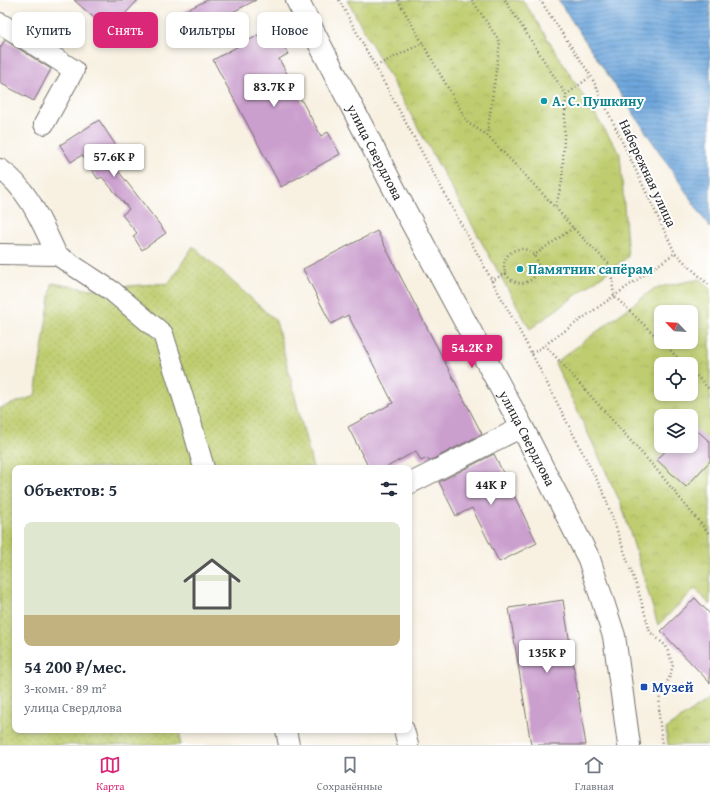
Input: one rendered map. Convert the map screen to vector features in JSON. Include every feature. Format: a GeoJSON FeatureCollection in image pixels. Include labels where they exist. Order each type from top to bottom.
{"type":"FeatureCollection","features":[{"type":"Feature","properties":{"kind":"main road","name":"улица Свердлова"},"geometry":{"type":"LineString","coordinates":[[297,0],[406,212],[522,427],[589,559],[614,636],[629,745]]}},
{"type":"Feature","properties":{"kind":"lane"},"geometry":{"type":"LineString","coordinates":[[0,23],[74,70],[44,124]]}},
{"type":"Feature","properties":{"kind":"lane"},"geometry":{"type":"LineString","coordinates":[[0,169],[12,177],[32,204],[57,255],[112,291],[163,334],[203,465]]}},
{"type":"Feature","properties":{"kind":"lane"},"geometry":{"type":"LineString","coordinates":[[0,254],[57,255]]}},
{"type":"Feature","properties":{"kind":"lane"},"geometry":{"type":"LineString","coordinates":[[412,482],[522,427]]}},
{"type":"Feature","properties":{"kind":"lane"},"geometry":{"type":"LineString","coordinates":[[287,733],[289,745]]}},
{"type":"Feature","properties":{"kind":"lane"},"geometry":{"type":"LineString","coordinates":[[405,733],[408,745]]}},
{"type":"Feature","properties":{"kind":"path"},"geometry":{"type":"LineString","coordinates":[[339,0],[532,354],[604,494],[639,593],[650,632],[666,646],[673,665],[669,679],[660,691],[659,715],[662,745]]}},
{"type":"Feature","properties":{"kind":"path"},"geometry":{"type":"LineString","coordinates":[[398,0],[468,123],[487,136],[573,228],[610,265],[614,296],[654,335]]}},
{"type":"Feature","properties":{"kind":"path"},"geometry":{"type":"LineString","coordinates":[[472,0],[500,42],[487,136]]}},
{"type":"Feature","properties":{"kind":"path"},"geometry":{"type":"LineString","coordinates":[[505,0],[566,94],[562,181],[555,207]]}},
{"type":"Feature","properties":{"kind":"path","name":"Набережная улица"},"geometry":{"type":"LineString","coordinates":[[540,0],[591,76],[675,253],[710,286]]}},
{"type":"Feature","properties":{"kind":"path"},"geometry":{"type":"LineString","coordinates":[[376,66],[423,42]]}},
{"type":"Feature","properties":{"kind":"path"},"geometry":{"type":"LineString","coordinates":[[566,94],[591,76]]}},
{"type":"Feature","properties":{"kind":"path"},"geometry":{"type":"LineString","coordinates":[[533,256],[573,228]]}},
{"type":"Feature","properties":{"kind":"path"},"geometry":{"type":"LineString","coordinates":[[519,249],[530,252],[533,256],[537,260],[538,266],[537,271],[530,280],[525,282],[514,281],[509,278],[504,268],[504,263],[510,253],[519,249]]}},
{"type":"Feature","properties":{"kind":"path"},"geometry":{"type":"LineString","coordinates":[[532,354],[675,253]]}},
{"type":"Feature","properties":{"kind":"path"},"geometry":{"type":"LineString","coordinates":[[492,280],[506,273]]}},
{"type":"Feature","properties":{"kind":"path"},"geometry":{"type":"LineString","coordinates":[[545,345],[656,469],[710,534]]}},
{"type":"Feature","properties":{"kind":"path"},"geometry":{"type":"LineString","coordinates":[[668,349],[677,357]]}},
{"type":"Feature","properties":{"kind":"path"},"geometry":{"type":"LineString","coordinates":[[698,377],[710,390]]}},
{"type":"Feature","properties":{"kind":"green space"},"geometry":{"type":"Polygon","coordinates":[[[347,0],[523,0],[620,154],[628,257],[530,329],[347,0]]]}},
{"type":"Feature","properties":{"kind":"green space"},"geometry":{"type":"Polygon","coordinates":[[[193,246],[276,321],[312,465],[12,465],[12,733],[180,733],[180,745],[0,745],[0,408],[35,396],[52,283],[87,289],[169,283],[193,246]]]}},
{"type":"Feature","properties":{"kind":"green space"},"geometry":{"type":"Polygon","coordinates":[[[700,279],[710,289],[710,605],[695,589],[658,625],[622,506],[555,363],[655,288],[700,279]]]}},
{"type":"Feature","properties":{"kind":"green space"},"geometry":{"type":"Polygon","coordinates":[[[710,698],[710,745],[668,745],[666,729],[710,698]]]}},
{"type":"Feature","properties":{"kind":"water"},"geometry":{"type":"Polygon","coordinates":[[[558,0],[710,0],[710,228],[558,0]]]}},
{"type":"Feature","properties":{"kind":"building"},"geometry":{"type":"Polygon","coordinates":[[[74,0],[138,0],[127,12],[93,12],[93,17],[74,0]]]}},
{"type":"Feature","properties":{"kind":"building"},"geometry":{"type":"Polygon","coordinates":[[[207,0],[256,0],[233,12],[183,12],[207,0]]]}},
{"type":"Feature","properties":{"kind":"building"},"geometry":{"type":"Polygon","coordinates":[[[257,36],[257,48],[285,48],[288,54],[279,59],[321,136],[328,132],[340,154],[281,187],[213,60],[235,48],[249,48],[249,40],[257,36]]]}},
{"type":"Feature","properties":{"kind":"building"},"geometry":{"type":"Polygon","coordinates":[[[5,40],[12,44],[12,48],[18,48],[51,69],[34,101],[0,83],[0,48],[5,40]]]}},
{"type":"Feature","properties":{"kind":"building"},"geometry":{"type":"Polygon","coordinates":[[[99,120],[126,161],[116,168],[166,233],[142,250],[133,236],[137,233],[122,215],[129,209],[102,177],[98,179],[82,155],[71,162],[60,145],[99,120]]]}},
{"type":"Feature","properties":{"kind":"building"},"geometry":{"type":"Polygon","coordinates":[[[377,231],[482,434],[429,461],[427,458],[421,461],[416,451],[390,465],[367,465],[348,427],[393,403],[348,315],[331,324],[303,269],[377,231]]]}},
{"type":"Feature","properties":{"kind":"building"},"geometry":{"type":"Polygon","coordinates":[[[698,431],[710,442],[710,461],[686,487],[657,460],[664,453],[698,453],[698,431]]]}},
{"type":"Feature","properties":{"kind":"building"},"geometry":{"type":"Polygon","coordinates":[[[494,454],[537,543],[499,562],[472,508],[456,516],[439,482],[494,454]]]}},
{"type":"Feature","properties":{"kind":"building"},"geometry":{"type":"Polygon","coordinates":[[[695,598],[710,614],[710,683],[661,631],[695,598]]]}},
{"type":"Feature","properties":{"kind":"building"},"geometry":{"type":"Polygon","coordinates":[[[563,600],[586,745],[531,745],[509,608],[563,600]]]}},
{"type":"Feature","properties":{"kind":"place","name":"А. С. Пушкину"},"geometry":{"type":"Point","coordinates":[544,101]}},
{"type":"Feature","properties":{"kind":"place","name":"Памятник сапёрам"},"geometry":{"type":"Point","coordinates":[520,269]}},
{"type":"Feature","properties":{"kind":"place","name":"Музей"},"geometry":{"type":"Point","coordinates":[644,687]}}]}
